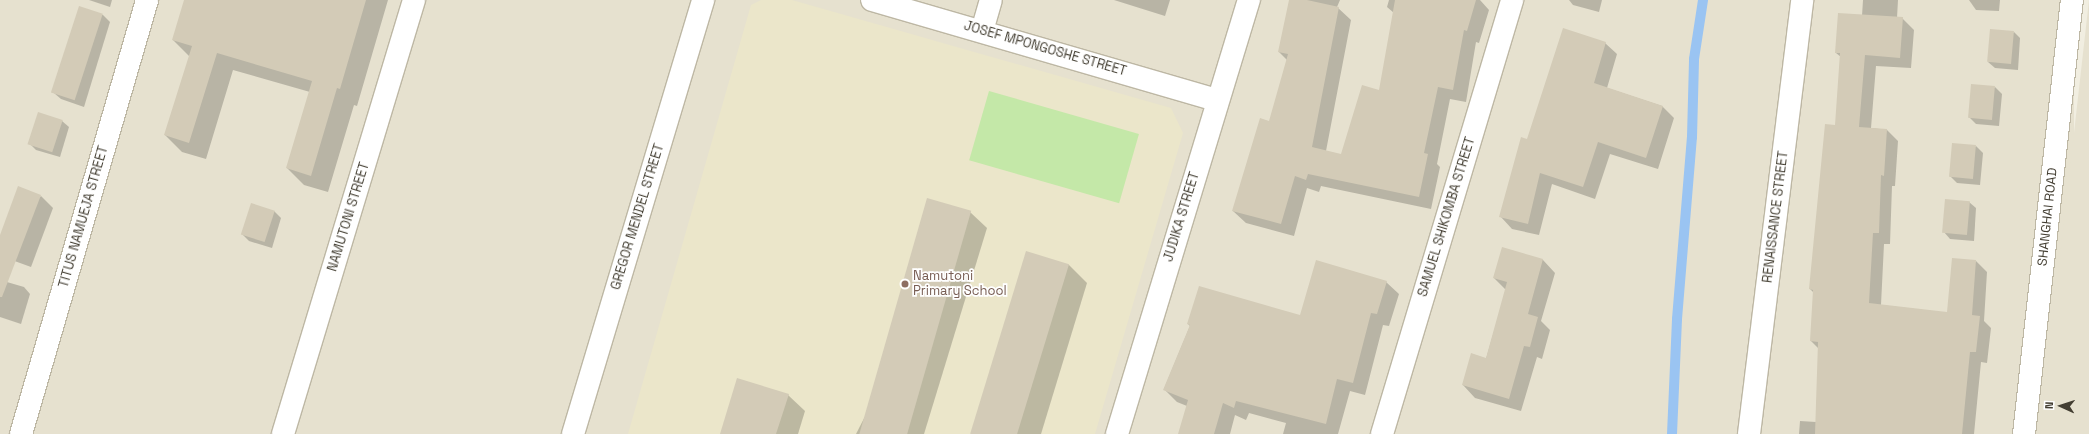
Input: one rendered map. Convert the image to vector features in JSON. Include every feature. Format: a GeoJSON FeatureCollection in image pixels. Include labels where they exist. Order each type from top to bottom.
{"type":"FeatureCollection","features":[{"type":"Feature","properties":{"kind":"street","name":"TITUS NAMUEJA STREET"},"geometry":{"type":"LineString","coordinates":[[21,434],[147,0]]}},
{"type":"Feature","properties":{"kind":"street","name":"NAMUTONI STREET"},"geometry":{"type":"LineString","coordinates":[[283,434],[414,0]]}},
{"type":"Feature","properties":{"kind":"street","name":"GREGOR MENDEL STREET"},"geometry":{"type":"LineString","coordinates":[[573,434],[703,0]]}},
{"type":"Feature","properties":{"kind":"street","name":"JOSEF MPONGOSHE STREET"},"geometry":{"type":"LineString","coordinates":[[872,0],[1217,100]]}},
{"type":"Feature","properties":{"kind":"street"},"geometry":{"type":"LineString","coordinates":[[982,31],[991,0]]}},
{"type":"Feature","properties":{"kind":"street","name":"JUDIKA STREET"},"geometry":{"type":"LineString","coordinates":[[1117,434],[1217,100],[1249,0]]}},
{"type":"Feature","properties":{"kind":"street","name":"SAMUEL SHIKOMBA STREET"},"geometry":{"type":"LineString","coordinates":[[1382,434],[1512,0]]}},
{"type":"Feature","properties":{"kind":"street","name":"RENAISSANCE STREET"},"geometry":{"type":"LineString","coordinates":[[1749,434],[1802,0]]}},
{"type":"Feature","properties":{"kind":"street","name":"SHANGHAI ROAD"},"geometry":{"type":"LineString","coordinates":[[2024,434],[2072,0]]}},
{"type":"Feature","properties":{"kind":"shaded area"},"geometry":{"type":"Polygon","coordinates":[[[0,0],[2074,0],[2074,434],[0,434],[0,0]]]}},
{"type":"Feature","properties":{"kind":"shaded area","name":"Namutoni Primary School"},"geometry":{"type":"Polygon","coordinates":[[[761,0],[792,0],[1171,108],[1183,133],[1095,434],[628,434],[751,5],[761,0]]]}},
{"type":"Feature","properties":{"kind":"shaded area"},"geometry":{"type":"Polygon","coordinates":[[[2089,0],[2089,434],[2040,434],[2089,0]]]}},
{"type":"Feature","properties":{"kind":"green space"},"geometry":{"type":"Polygon","coordinates":[[[989,91],[1139,134],[1119,203],[969,160],[989,91]]]}},
{"type":"Feature","properties":{"kind":"building"},"geometry":{"type":"Polygon","coordinates":[[[184,0],[366,0],[340,89],[337,88],[311,176],[286,168],[312,81],[217,53],[189,143],[164,135],[192,46],[172,40],[184,0]]]}},
{"type":"Feature","properties":{"kind":"building"},"geometry":{"type":"Polygon","coordinates":[[[1289,0],[1307,0],[1339,7],[1312,147],[1341,154],[1362,85],[1379,90],[1395,0],[1476,0],[1467,31],[1464,30],[1453,90],[1438,87],[1424,153],[1428,154],[1419,197],[1308,174],[1306,180],[1295,176],[1281,224],[1232,211],[1260,118],[1269,121],[1288,54],[1278,52],[1289,0]]]}},
{"type":"Feature","properties":{"kind":"building"},"geometry":{"type":"Polygon","coordinates":[[[79,6],[103,14],[75,100],[51,93],[79,6]]]}},
{"type":"Feature","properties":{"kind":"building"},"geometry":{"type":"Polygon","coordinates":[[[1838,13],[1903,17],[1900,58],[1865,55],[1859,127],[1887,129],[1884,176],[1881,175],[1879,233],[1873,233],[1869,303],[1947,312],[1952,258],[1976,260],[1972,315],[1980,316],[1976,352],[1970,352],[1962,434],[1815,434],[1818,342],[1810,341],[1813,290],[1809,289],[1825,124],[1835,125],[1840,53],[1835,53],[1838,13]]]}},
{"type":"Feature","properties":{"kind":"building"},"geometry":{"type":"Polygon","coordinates":[[[1563,28],[1606,42],[1594,83],[1663,106],[1646,158],[1598,142],[1583,187],[1540,173],[1528,224],[1499,217],[1521,137],[1527,139],[1563,28]]]}},
{"type":"Feature","properties":{"kind":"building"},"geometry":{"type":"Polygon","coordinates":[[[1990,29],[2014,31],[2011,64],[1987,62],[1990,29]]]}},
{"type":"Feature","properties":{"kind":"building"},"geometry":{"type":"Polygon","coordinates":[[[1971,84],[1995,86],[1992,120],[1968,118],[1971,84]]]}},
{"type":"Feature","properties":{"kind":"building"},"geometry":{"type":"Polygon","coordinates":[[[38,112],[63,120],[52,152],[27,144],[38,112]]]}},
{"type":"Feature","properties":{"kind":"building"},"geometry":{"type":"Polygon","coordinates":[[[1952,143],[1976,145],[1973,179],[1949,177],[1952,143]]]}},
{"type":"Feature","properties":{"kind":"building"},"geometry":{"type":"Polygon","coordinates":[[[18,186],[41,195],[2,297],[0,297],[0,235],[18,186]]]}},
{"type":"Feature","properties":{"kind":"building"},"geometry":{"type":"Polygon","coordinates":[[[927,198],[971,211],[907,434],[859,434],[927,198]]]}},
{"type":"Feature","properties":{"kind":"building"},"geometry":{"type":"Polygon","coordinates":[[[1945,199],[1970,201],[1967,235],[1942,233],[1945,199]]]}},
{"type":"Feature","properties":{"kind":"building"},"geometry":{"type":"Polygon","coordinates":[[[251,203],[275,211],[265,242],[241,234],[251,203]]]}},
{"type":"Feature","properties":{"kind":"building"},"geometry":{"type":"Polygon","coordinates":[[[1502,247],[1543,259],[1528,314],[1538,317],[1530,347],[1524,346],[1509,399],[1462,385],[1471,353],[1486,358],[1507,282],[1493,278],[1502,247]]]}},
{"type":"Feature","properties":{"kind":"building"},"geometry":{"type":"Polygon","coordinates":[[[1026,251],[1069,264],[1017,434],[970,434],[1026,251]]]}},
{"type":"Feature","properties":{"kind":"building"},"geometry":{"type":"Polygon","coordinates":[[[1316,260],[1387,281],[1377,314],[1371,313],[1353,383],[1337,379],[1326,424],[1236,401],[1234,408],[1223,403],[1214,434],[1178,434],[1188,400],[1163,390],[1190,325],[1187,324],[1199,286],[1300,315],[1316,260]]]}},
{"type":"Feature","properties":{"kind":"building"},"geometry":{"type":"Polygon","coordinates":[[[737,378],[789,394],[776,434],[720,434],[737,378]]]}},
{"type":"Feature","properties":{"kind":"waterway"},"geometry":{"type":"LineString","coordinates":[[1672,434],[1677,319],[1692,137],[1694,59],[1703,0]]}},
{"type":"Feature","properties":{"kind":"place","name":"Namutoni Primary School"},"geometry":{"type":"Point","coordinates":[905,284]}}]}
